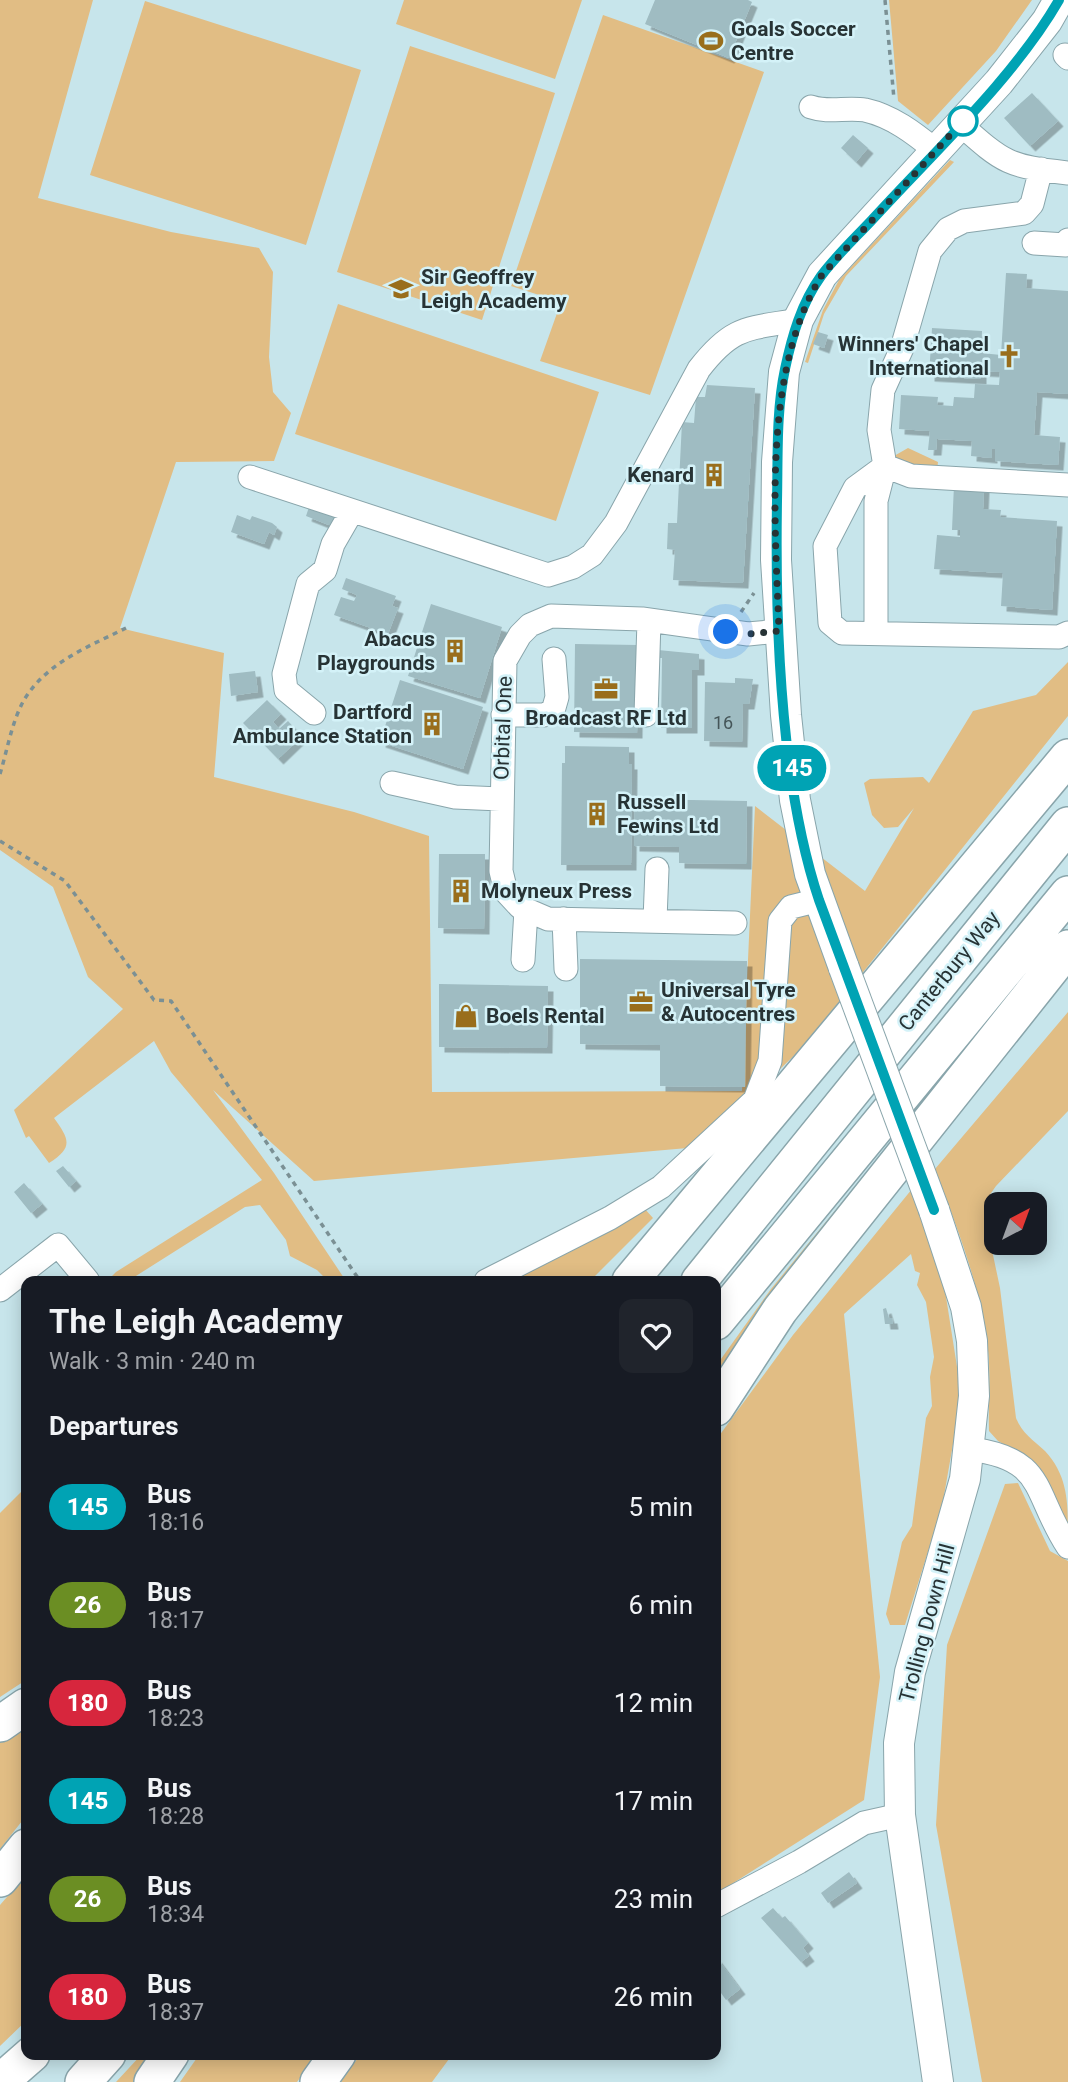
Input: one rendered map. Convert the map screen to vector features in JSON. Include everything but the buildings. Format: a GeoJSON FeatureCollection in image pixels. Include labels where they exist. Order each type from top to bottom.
{"type":"FeatureCollection","features":[{"type":"Feature","properties":{"kind":"highway"},"geometry":{"type":"LineString","coordinates":[[634,1276],[1068,757]]}},
{"type":"Feature","properties":{"kind":"highway","name":"Canterbury Way"},"geometry":{"type":"LineString","coordinates":[[703,1276],[1068,825]]}},
{"type":"Feature","properties":{"kind":"highway","name":"Canterbury Way"},"geometry":{"type":"LineString","coordinates":[[721,1316],[1068,894]]}},
{"type":"Feature","properties":{"kind":"highway"},"geometry":{"type":"LineString","coordinates":[[721,1401],[780,1310],[1068,948]]}},
{"type":"Feature","properties":{"kind":"highway"},"geometry":{"type":"LineString","coordinates":[[721,1402],[834,1265],[902,1190],[1068,984]]}},
{"type":"Feature","properties":{"kind":"highway"},"geometry":{"type":"LineString","coordinates":[[688,1276],[730,1239]]}},
{"type":"Feature","properties":{"kind":"highway"},"geometry":{"type":"LineString","coordinates":[[0,1724],[21,1709]]}},
{"type":"Feature","properties":{"kind":"highway"},"geometry":{"type":"LineString","coordinates":[[0,1879],[21,1853]]}},
{"type":"Feature","properties":{"kind":"highway"},"geometry":{"type":"LineString","coordinates":[[0,2082],[25,2060]]}},
{"type":"Feature","properties":{"kind":"highway"},"geometry":{"type":"LineString","coordinates":[[32,2082],[52,2060]]}},
{"type":"Feature","properties":{"kind":"highway"},"geometry":{"type":"LineString","coordinates":[[83,2082],[103,2060]]}},
{"type":"Feature","properties":{"kind":"highway"},"geometry":{"type":"LineString","coordinates":[[152,2082],[167,2060]]}},
{"type":"Feature","properties":{"kind":"highway"},"geometry":{"type":"LineString","coordinates":[[318,2082],[334,2060]]}},
{"type":"Feature","properties":{"kind":"main road","name":"Trolling Down Hill"},"geometry":{"type":"LineString","coordinates":[[938,2082],[900,1815],[899,1743],[907,1688],[955,1517],[970,1449],[974,1396],[972,1341],[966,1307],[934,1210],[810,874],[795,800],[779,631],[776,532],[781,404],[784,372],[798,320],[822,275],[1018,59],[1059,0]]}},
{"type":"Feature","properties":{"kind":"street"},"geometry":{"type":"LineString","coordinates":[[811,107],[820,110],[864,110],[908,127],[935,150]]}},
{"type":"Feature","properties":{"kind":"street"},"geometry":{"type":"LineString","coordinates":[[960,124],[1002,160],[1068,173]]}},
{"type":"Feature","properties":{"kind":"street"},"geometry":{"type":"LineString","coordinates":[[876,634],[876,501],[885,466],[879,430],[883,390],[902,348],[930,251],[948,229],[964,221],[1024,213],[1032,204],[1041,169]]}},
{"type":"Feature","properties":{"kind":"street"},"geometry":{"type":"LineString","coordinates":[[1034,243],[1066,245],[1068,240]]}},
{"type":"Feature","properties":{"kind":"street"},"geometry":{"type":"LineString","coordinates":[[250,477],[548,575],[573,568],[592,555],[616,523],[699,369],[713,351],[730,336],[747,327],[798,320]]}},
{"type":"Feature","properties":{"kind":"street"},"geometry":{"type":"LineString","coordinates":[[885,466],[911,476],[1068,485]]}},
{"type":"Feature","properties":{"kind":"street"},"geometry":{"type":"LineString","coordinates":[[885,466],[855,488],[825,546],[830,623],[842,633],[1059,637],[1068,634]]}},
{"type":"Feature","properties":{"kind":"street"},"geometry":{"type":"LineString","coordinates":[[314,713],[286,690],[284,674],[308,584],[325,570],[333,544],[352,511]]}},
{"type":"Feature","properties":{"kind":"street","name":"Orbital One"},"geometry":{"type":"LineString","coordinates":[[526,910],[506,892],[502,880],[500,799],[505,661],[510,648],[530,625],[551,616],[649,621],[748,634],[779,631]]}},
{"type":"Feature","properties":{"kind":"street"},"geometry":{"type":"LineString","coordinates":[[646,715],[649,621]]}},
{"type":"Feature","properties":{"kind":"street"},"geometry":{"type":"LineString","coordinates":[[503,715],[544,715],[553,711],[557,697],[554,659]]}},
{"type":"Feature","properties":{"kind":"street"},"geometry":{"type":"LineString","coordinates":[[392,783],[455,797],[500,799]]}},
{"type":"Feature","properties":{"kind":"street"},"geometry":{"type":"LineString","coordinates":[[655,920],[657,869]]}},
{"type":"Feature","properties":{"kind":"street"},"geometry":{"type":"LineString","coordinates":[[496,1276],[613,1217],[656,1191],[749,1107],[766,1077],[770,1060],[780,921],[791,907],[819,900]]}},
{"type":"Feature","properties":{"kind":"street"},"geometry":{"type":"LineString","coordinates":[[523,960],[526,910],[541,917],[564,919],[736,923]]}},
{"type":"Feature","properties":{"kind":"street"},"geometry":{"type":"LineString","coordinates":[[564,919],[566,969]]}},
{"type":"Feature","properties":{"kind":"street"},"geometry":{"type":"LineString","coordinates":[[0,1290],[58,1245],[84,1276]]}},
{"type":"Feature","properties":{"kind":"street"},"geometry":{"type":"LineString","coordinates":[[970,1449],[1006,1456],[1022,1465],[1068,1547]]}},
{"type":"Feature","properties":{"kind":"street"},"geometry":{"type":"LineString","coordinates":[[721,1903],[799,1862],[864,1823],[900,1815]]}},
{"type":"Feature","properties":{"kind":"path"},"geometry":{"type":"LineString","coordinates":[[885,0],[897,107]]}},
{"type":"Feature","properties":{"kind":"path"},"geometry":{"type":"LineString","coordinates":[[0,774],[23,701],[51,669],[71,654],[126,628]]}},
{"type":"Feature","properties":{"kind":"path"},"geometry":{"type":"LineString","coordinates":[[0,841],[65,881],[154,1000],[171,1001],[357,1276]]}},
{"type":"Feature","properties":{"kind":"shaded area"},"geometry":{"type":"Polygon","coordinates":[[[0,0],[93,0],[38,198],[171,232],[259,248],[273,272],[269,357],[273,392],[291,413],[274,461],[176,462],[120,628],[224,653],[214,777],[354,812],[429,836],[432,1092],[742,1091],[755,806],[865,891],[914,808],[898,827],[884,828],[872,815],[864,783],[870,779],[923,777],[929,783],[973,711],[1036,695],[1068,662],[1068,716],[804,1046],[699,1147],[314,1181],[213,1090],[274,1173],[343,1276],[323,1276],[290,1256],[286,1240],[260,1205],[245,1207],[136,1276],[112,1276],[262,1180],[171,1072],[154,1041],[54,1118],[66,1137],[66,1147],[57,1157],[49,1163],[29,1136],[26,1138],[14,1110],[123,1009],[88,977],[53,887],[0,850],[0,0]]]}},
{"type":"Feature","properties":{"kind":"shaded area"},"geometry":{"type":"Polygon","coordinates":[[[404,0],[582,0],[555,79],[396,24],[404,0]]]}},
{"type":"Feature","properties":{"kind":"shaded area"},"geometry":{"type":"Polygon","coordinates":[[[889,0],[1032,0],[996,51],[928,125],[898,101],[889,0]]]}},
{"type":"Feature","properties":{"kind":"shaded area"},"geometry":{"type":"Polygon","coordinates":[[[145,1],[361,70],[306,245],[90,175],[145,1]]]}},
{"type":"Feature","properties":{"kind":"shaded area"},"geometry":{"type":"Polygon","coordinates":[[[603,15],[764,72],[650,395],[540,361],[561,302],[511,286],[603,15]]]}},
{"type":"Feature","properties":{"kind":"shaded area"},"geometry":{"type":"Polygon","coordinates":[[[410,46],[555,93],[482,320],[337,272],[410,46]]]}},
{"type":"Feature","properties":{"kind":"shaded area"},"geometry":{"type":"Polygon","coordinates":[[[950,160],[954,162],[846,276],[824,314],[808,363],[805,362],[823,310],[839,280],[950,160]]]}},
{"type":"Feature","properties":{"kind":"shaded area"},"geometry":{"type":"Polygon","coordinates":[[[338,304],[599,392],[556,521],[295,434],[338,304]]]}},
{"type":"Feature","properties":{"kind":"shaded area"},"geometry":{"type":"Polygon","coordinates":[[[908,448],[938,462],[937,470],[908,466],[894,456],[908,448]]]}},
{"type":"Feature","properties":{"kind":"shaded area"},"geometry":{"type":"Polygon","coordinates":[[[1068,1012],[1068,1111],[992,1192],[984,1192],[984,1255],[993,1255],[1000,1288],[1016,1418],[1025,1432],[1053,1460],[1058,1470],[1067,1501],[1068,1535],[1018,1452],[998,1441],[989,1431],[989,1360],[985,1327],[967,1258],[935,1169],[1068,1012]]]}},
{"type":"Feature","properties":{"kind":"shaded area"},"geometry":{"type":"Polygon","coordinates":[[[892,1141],[896,1151],[721,1378],[721,1359],[771,1289],[892,1141]]]}},
{"type":"Feature","properties":{"kind":"shaded area"},"geometry":{"type":"Polygon","coordinates":[[[912,1189],[944,1284],[963,1405],[956,1427],[942,1507],[905,1625],[890,1625],[886,1614],[902,1542],[912,1526],[926,1418],[932,1406],[930,1377],[934,1357],[926,1302],[917,1285],[920,1273],[915,1271],[911,1254],[844,1314],[880,1677],[864,1800],[721,1891],[721,1433],[793,1335],[912,1189]]]}},
{"type":"Feature","properties":{"kind":"shaded area"},"geometry":{"type":"Polygon","coordinates":[[[644,1208],[653,1218],[595,1276],[507,1276],[644,1208]]]}},
{"type":"Feature","properties":{"kind":"shaded area"},"geometry":{"type":"Polygon","coordinates":[[[1018,1483],[1050,1551],[1068,1561],[1068,2082],[982,2082],[936,1825],[947,1645],[1005,1484],[1018,1483]]]}},
{"type":"Feature","properties":{"kind":"shaded area"},"geometry":{"type":"Polygon","coordinates":[[[21,1492],[21,1683],[0,1697],[0,1513],[21,1492]]]}},
{"type":"Feature","properties":{"kind":"shaded area"},"geometry":{"type":"Polygon","coordinates":[[[21,1725],[21,1822],[0,1849],[0,1740],[21,1725]]]}},
{"type":"Feature","properties":{"kind":"shaded area"},"geometry":{"type":"Polygon","coordinates":[[[21,1881],[21,2026],[0,2046],[0,1905],[21,1881]]]}},
{"type":"Feature","properties":{"kind":"shaded area"},"geometry":{"type":"Polygon","coordinates":[[[136,2060],[147,2060],[134,2082],[116,2082],[136,2060]]]}},
{"type":"Feature","properties":{"kind":"shaded area"},"geometry":{"type":"Polygon","coordinates":[[[195,2060],[313,2060],[297,2082],[180,2082],[195,2060]]]}},
{"type":"Feature","properties":{"kind":"shaded area"},"geometry":{"type":"Polygon","coordinates":[[[357,2060],[448,2060],[432,2082],[341,2082],[357,2060]]]}},
{"type":"Feature","properties":{"kind":"bus line","name":"145"},"geometry":{"type":"LineString","coordinates":[[934,1210],[810,874],[795,800],[779,631],[776,560],[777,462],[784,372],[798,320],[822,275],[999,82],[1047,21],[1059,0]]}},
{"type":"Feature","properties":{"kind":"place","name":"Goals Soccer Centre"},"geometry":{"type":"Point","coordinates":[711,41]}},
{"type":"Feature","properties":{"kind":"place","name":"Sir Geoffrey Leigh Academy"},"geometry":{"type":"Point","coordinates":[401,289]}},
{"type":"Feature","properties":{"kind":"place","name":"Winners' Chapel International"},"geometry":{"type":"Point","coordinates":[1009,356]}},
{"type":"Feature","properties":{"kind":"place","name":"Kenard"},"geometry":{"type":"Point","coordinates":[714,475]}},
{"type":"Feature","properties":{"kind":"place","name":"Abacus Playgrounds"},"geometry":{"type":"Point","coordinates":[455,651]}},
{"type":"Feature","properties":{"kind":"place","name":"Broadcast RF Ltd"},"geometry":{"type":"Point","coordinates":[606,689]}},
{"type":"Feature","properties":{"kind":"place","name":"Dartford Ambulance Station"},"geometry":{"type":"Point","coordinates":[432,724]}},
{"type":"Feature","properties":{"kind":"place","name":"Russell Fewins Ltd"},"geometry":{"type":"Point","coordinates":[597,814]}},
{"type":"Feature","properties":{"kind":"place","name":"Molyneux Press"},"geometry":{"type":"Point","coordinates":[461,891]}},
{"type":"Feature","properties":{"kind":"place","name":"Universal Tyre & Autocentres"},"geometry":{"type":"Point","coordinates":[641,1002]}},
{"type":"Feature","properties":{"kind":"place","name":"Boels Rental"},"geometry":{"type":"Point","coordinates":[466,1016]}},
{"type":"Feature","properties":{"kind":"route"},"geometry":{"type":"LineString","coordinates":[[726,632],[748,634],[779,631],[776,536],[781,404],[784,372],[791,342],[807,299],[822,275],[963,121]]}}]}
